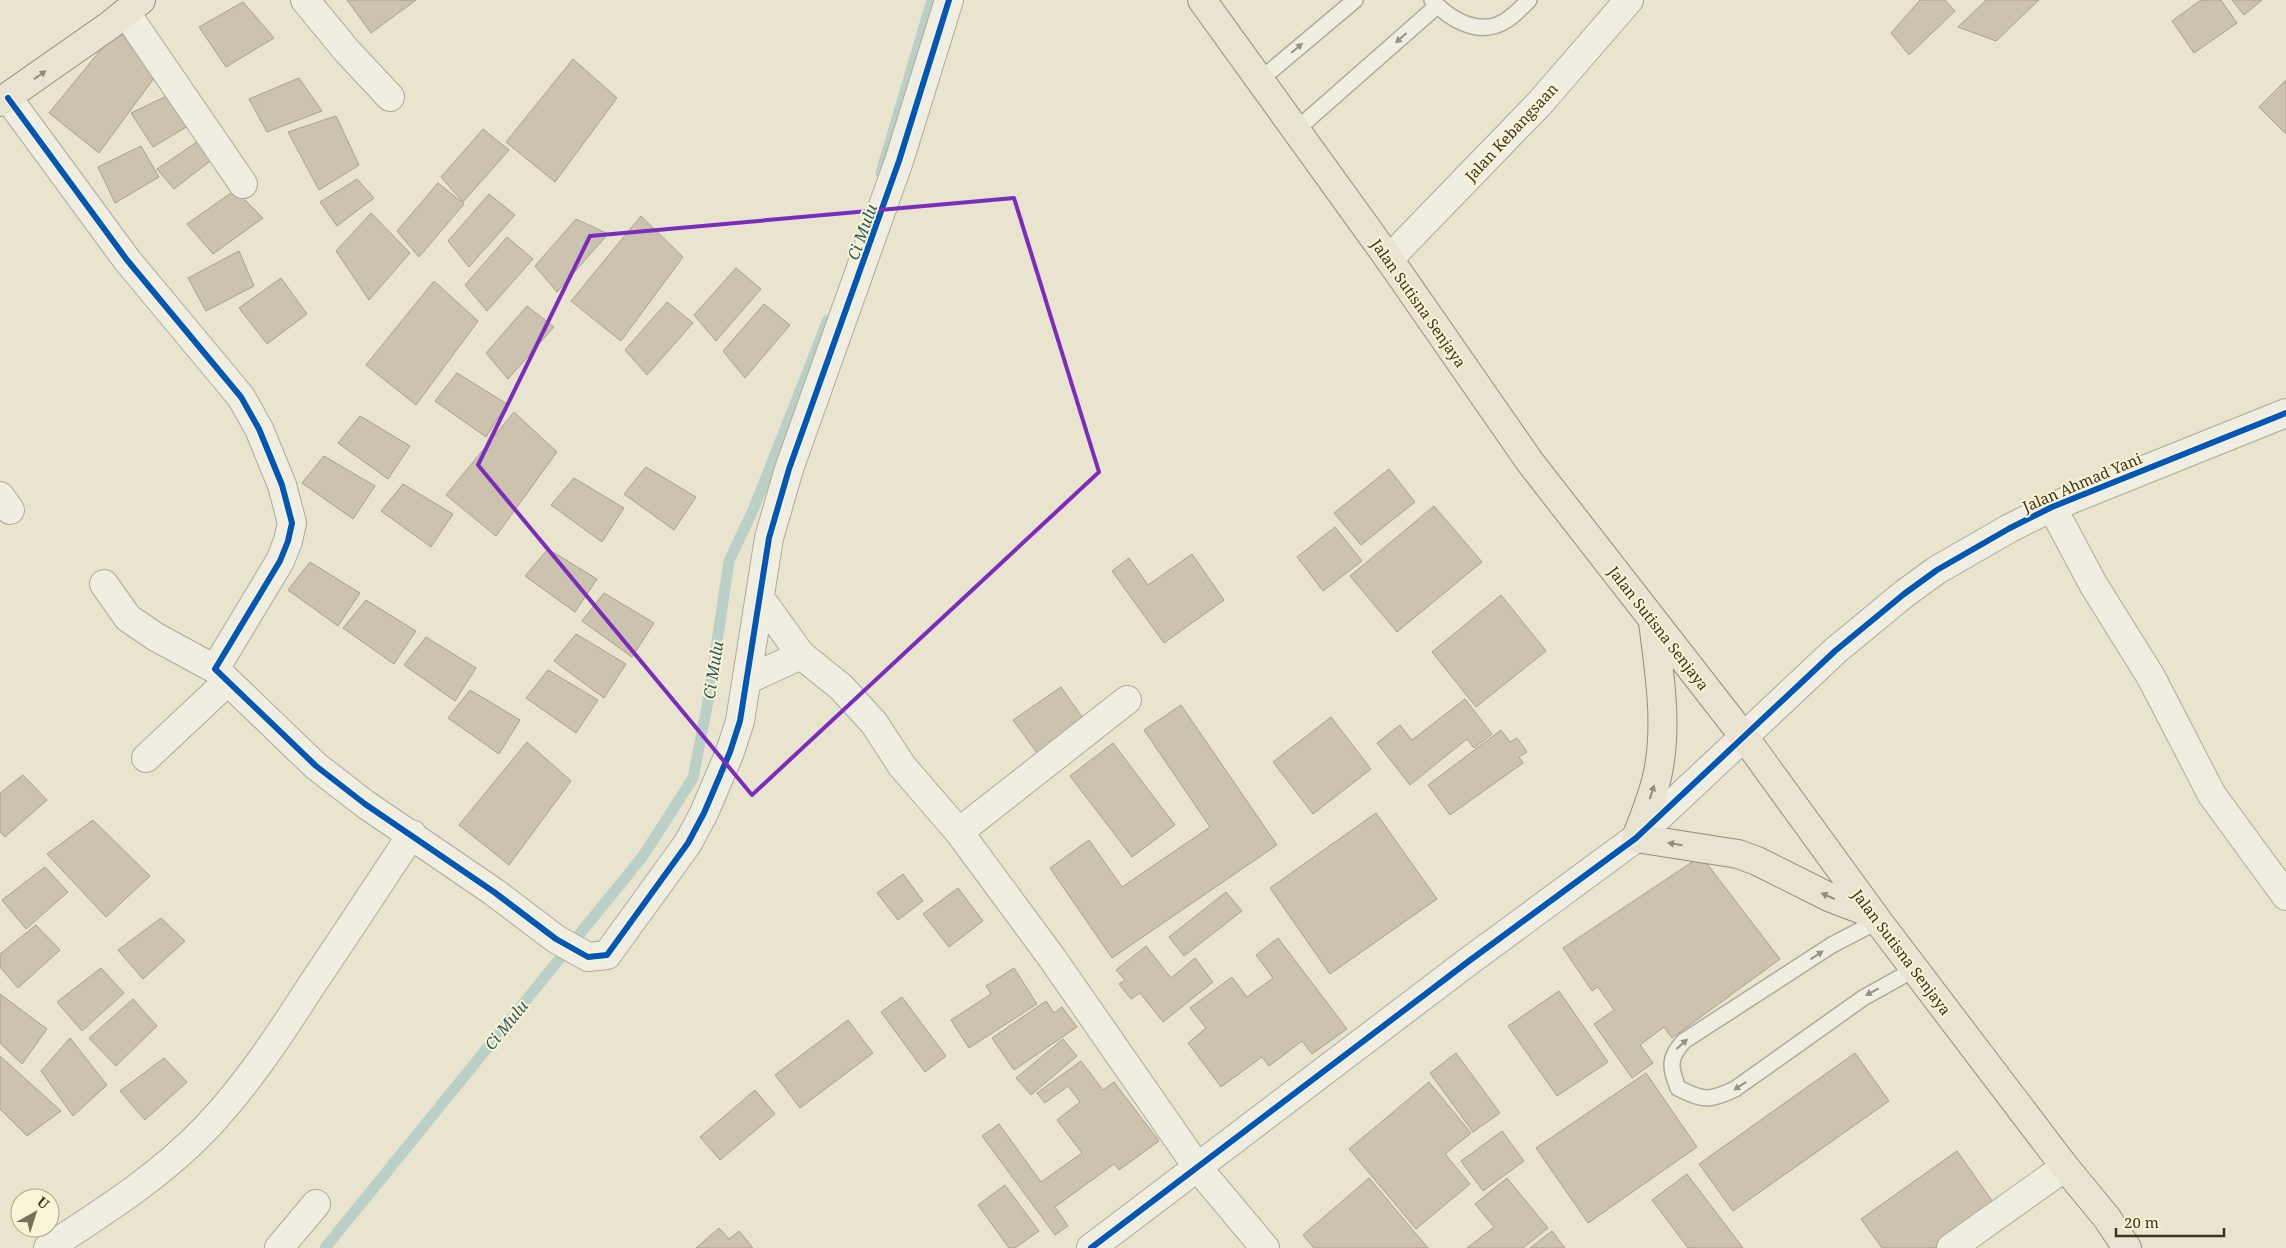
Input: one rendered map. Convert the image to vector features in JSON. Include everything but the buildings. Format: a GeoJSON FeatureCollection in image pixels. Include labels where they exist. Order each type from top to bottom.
{"type":"FeatureCollection","features":[{"type":"Feature","properties":{"kind":"main road","name":"Jalan Sutisna Senjaya"},"geometry":{"type":"LineString","coordinates":[[1202,0],[1389,259],[1530,462],[1745,738],[1915,969],[2065,1167],[2107,1218],[2128,1248]]}},
{"type":"Feature","properties":{"kind":"main road"},"geometry":{"type":"LineString","coordinates":[[4,100],[133,6]]}},
{"type":"Feature","properties":{"kind":"main road"},"geometry":{"type":"LineString","coordinates":[[1653,621],[1661,691],[1662,739],[1658,772],[1636,838],[1738,854],[1757,861],[1831,898],[1876,917]]}},
{"type":"Feature","properties":{"kind":"street"},"geometry":{"type":"LineString","coordinates":[[305,0],[347,51],[390,97]]}},
{"type":"Feature","properties":{"kind":"street"},"geometry":{"type":"LineString","coordinates":[[104,584],[128,618],[221,676],[316,766],[365,804],[412,834],[556,939],[588,957],[607,955],[688,843],[704,813],[730,752],[740,721],[769,538],[789,469],[899,161],[949,0]]}},
{"type":"Feature","properties":{"kind":"street","name":"Jalan Kebangsaan"},"geometry":{"type":"LineString","coordinates":[[1389,259],[1539,104],[1629,0]]}},
{"type":"Feature","properties":{"kind":"street"},"geometry":{"type":"LineString","coordinates":[[133,6],[243,184]]}},
{"type":"Feature","properties":{"kind":"street"},"geometry":{"type":"LineString","coordinates":[[4,100],[127,260],[241,397],[276,468],[292,523],[288,541],[276,569],[221,676],[146,758]]}},
{"type":"Feature","properties":{"kind":"street","name":"Jalan Ahmad Yani"},"geometry":{"type":"LineString","coordinates":[[1091,1248],[1636,838],[1745,738],[1807,676],[1904,594],[1966,552],[2052,507],[2286,413]]}},
{"type":"Feature","properties":{"kind":"street"},"geometry":{"type":"LineString","coordinates":[[2052,507],[2093,584],[2151,677],[2212,795],[2286,896]]}},
{"type":"Feature","properties":{"kind":"street"},"geometry":{"type":"LineString","coordinates":[[760,598],[801,655],[841,687],[874,723],[902,766],[959,832],[1052,958],[1198,1168],[1265,1248]]}},
{"type":"Feature","properties":{"kind":"street"},"geometry":{"type":"LineString","coordinates":[[747,680],[801,655]]}},
{"type":"Feature","properties":{"kind":"street"},"geometry":{"type":"LineString","coordinates":[[959,832],[1128,700]]}},
{"type":"Feature","properties":{"kind":"street"},"geometry":{"type":"LineString","coordinates":[[48,1248],[116,1205],[162,1169],[204,1130],[246,1082],[412,834]]}},
{"type":"Feature","properties":{"kind":"street"},"geometry":{"type":"LineString","coordinates":[[1951,1248],[2065,1167]]}},
{"type":"Feature","properties":{"kind":"street"},"geometry":{"type":"LineString","coordinates":[[280,1248],[316,1204]]}},
{"type":"Feature","properties":{"kind":"lane"},"geometry":{"type":"LineString","coordinates":[[1260,80],[1356,0]]}},
{"type":"Feature","properties":{"kind":"lane"},"geometry":{"type":"LineString","coordinates":[[1296,130],[1435,3],[1456,20],[1473,27],[1490,27],[1505,21],[1529,0]]}},
{"type":"Feature","properties":{"kind":"lane"},"geometry":{"type":"LineString","coordinates":[[1876,917],[1684,1041],[1676,1050],[1671,1069],[1678,1088],[1696,1098],[1714,1099],[1735,1090],[1863,998],[1915,969]]}},
{"type":"Feature","properties":{"kind":"highlighted area"},"geometry":{"type":"Polygon","coordinates":[[[1014,198],[1099,472],[752,795],[478,465],[590,236],[1014,198]]]}},
{"type":"Feature","properties":{"kind":"waterway","name":"Ci Mulu"},"geometry":{"type":"LineString","coordinates":[[881,173],[932,0]]}},
{"type":"Feature","properties":{"kind":"waterway","name":"Ci Mulu"},"geometry":{"type":"LineString","coordinates":[[325,1248],[643,856],[693,778],[709,696],[729,561],[754,508],[828,320]]}},
{"type":"Feature","properties":{"kind":"cycle path"},"geometry":{"type":"LineString","coordinates":[[8,98],[127,260],[241,397],[259,429],[282,485],[292,523],[288,541],[280,561],[215,669],[316,766],[365,804],[494,892],[556,939],[588,957],[607,955],[688,843],[704,813],[730,752],[740,721],[769,538],[789,469],[899,161],[949,0]]}},
{"type":"Feature","properties":{"kind":"cycle path"},"geometry":{"type":"LineString","coordinates":[[1091,1248],[1469,961],[1636,838],[1835,651],[1904,594],[1937,570],[2010,528],[2052,507],[2286,413]]}}]}
